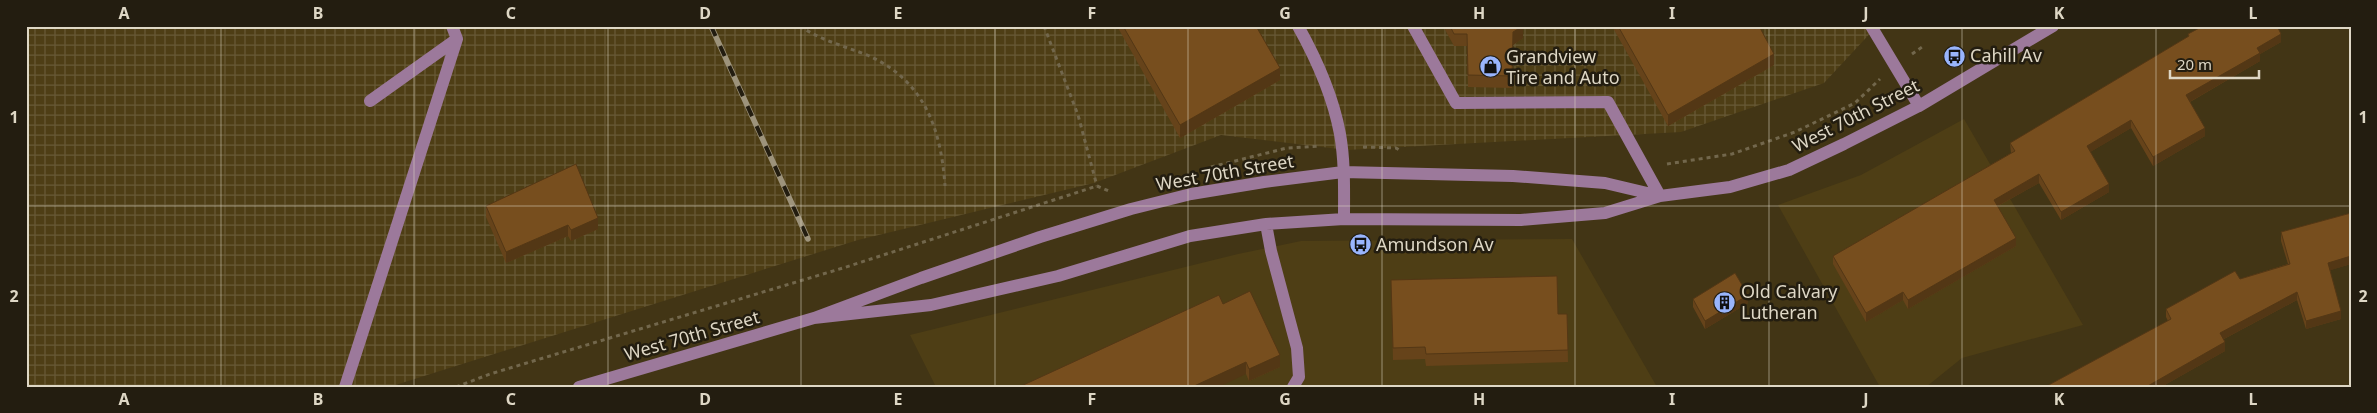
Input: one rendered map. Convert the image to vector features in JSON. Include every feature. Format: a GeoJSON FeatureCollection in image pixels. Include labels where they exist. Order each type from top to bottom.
{"type":"FeatureCollection","features":[{"type":"Feature","properties":{"kind":"street"},"geometry":{"type":"LineString","coordinates":[[345,387],[457,39],[452,26]]}},
{"type":"Feature","properties":{"kind":"street"},"geometry":{"type":"LineString","coordinates":[[1298,26],[1312,51],[1328,90],[1340,134],[1344,219]]}},
{"type":"Feature","properties":{"kind":"street"},"geometry":{"type":"LineString","coordinates":[[1413,26],[1456,103],[1608,102],[1660,196]]}},
{"type":"Feature","properties":{"kind":"street"},"geometry":{"type":"LineString","coordinates":[[1872,26],[1919,106]]}},
{"type":"Feature","properties":{"kind":"street","name":"West 70th Street"},"geometry":{"type":"LineString","coordinates":[[814,318],[931,305],[1058,276],[1190,236],[1266,224],[1344,219],[1522,220],[1604,213],[1660,196],[1730,187],[1789,170],[1919,106],[2053,26]]}},
{"type":"Feature","properties":{"kind":"street"},"geometry":{"type":"LineString","coordinates":[[370,101],[457,39]]}},
{"type":"Feature","properties":{"kind":"street","name":"West 70th Street"},"geometry":{"type":"LineString","coordinates":[[579,387],[814,318],[921,278],[1131,209],[1191,194],[1343,172],[1522,177],[1605,183],[1660,196]]}},
{"type":"Feature","properties":{"kind":"street"},"geometry":{"type":"LineString","coordinates":[[1266,224],[1271,251],[1298,348],[1299,377],[1293,387]]}},
{"type":"Feature","properties":{"kind":"path"},"geometry":{"type":"LineString","coordinates":[[800,26],[821,38],[881,62],[907,83],[928,111],[936,128],[942,148],[946,186]]}},
{"type":"Feature","properties":{"kind":"path"},"geometry":{"type":"LineString","coordinates":[[456,387],[490,374],[843,268],[1097,186],[1078,115],[1044,26]]}},
{"type":"Feature","properties":{"kind":"shaded area"},"geometry":{"type":"Polygon","coordinates":[[[26,26],[1877,26],[1824,83],[1681,132],[1347,150],[1221,135],[1094,183],[858,240],[389,387],[26,387],[26,26]]]}},
{"type":"Feature","properties":{"kind":"shaded area"},"geometry":{"type":"Polygon","coordinates":[[[1964,119],[2083,325],[1962,358],[1926,387],[1880,387],[1778,205],[1861,175],[1964,119]]]}},
{"type":"Feature","properties":{"kind":"shaded area"},"geometry":{"type":"Polygon","coordinates":[[[1572,239],[1657,387],[936,387],[910,335],[1238,254],[1301,241],[1572,239]]]}},
{"type":"Feature","properties":{"kind":"building"},"geometry":{"type":"Polygon","coordinates":[[[1123,26],[1256,26],[1280,68],[1180,125],[1123,26]]]}},
{"type":"Feature","properties":{"kind":"building","name":"Grandview Tire and Auto"},"geometry":{"type":"Polygon","coordinates":[[[1450,26],[1523,26],[1513,32],[1512,76],[1468,75],[1467,34],[1454,34],[1450,26]]]}},
{"type":"Feature","properties":{"kind":"building"},"geometry":{"type":"Polygon","coordinates":[[[1618,26],[1759,26],[1774,54],[1668,115],[1618,26]]]}},
{"type":"Feature","properties":{"kind":"building"},"geometry":{"type":"Polygon","coordinates":[[[2203,26],[2277,26],[2281,34],[2257,48],[2260,53],[2186,95],[2205,128],[2153,157],[2131,120],[2087,146],[2109,184],[2061,212],[2039,174],[1994,200],[2016,238],[1908,300],[1903,292],[1866,313],[1833,256],[2015,151],[2010,143],[2203,26]]]}},
{"type":"Feature","properties":{"kind":"building"},"geometry":{"type":"Polygon","coordinates":[[[576,164],[598,218],[571,230],[568,225],[506,252],[486,206],[576,164]]]}},
{"type":"Feature","properties":{"kind":"building"},"geometry":{"type":"Polygon","coordinates":[[[2351,213],[2351,256],[2328,263],[2341,311],[2306,321],[2297,292],[2220,333],[2225,342],[2146,387],[2045,387],[2171,319],[2166,309],[2235,271],[2240,279],[2290,264],[2281,232],[2351,213]]]}},
{"type":"Feature","properties":{"kind":"building","name":"Old Calvary Lutheran"},"geometry":{"type":"Polygon","coordinates":[[[1735,273],[1748,295],[1705,321],[1693,299],[1735,273]]]}},
{"type":"Feature","properties":{"kind":"building"},"geometry":{"type":"Polygon","coordinates":[[[1557,276],[1558,314],[1567,314],[1568,350],[1426,354],[1425,347],[1393,348],[1391,280],[1557,276]]]}},
{"type":"Feature","properties":{"kind":"building"},"geometry":{"type":"Polygon","coordinates":[[[1250,291],[1280,355],[1249,369],[1246,362],[1192,387],[1019,387],[1219,295],[1223,304],[1250,291]]]}},
{"type":"Feature","properties":{"kind":"railway"},"geometry":{"type":"LineString","coordinates":[[711,26],[808,239]]}},
{"type":"Feature","properties":{"kind":"place","name":"Cahill Av"},"geometry":{"type":"Point","coordinates":[1954,56]}},
{"type":"Feature","properties":{"kind":"place","name":"Grandview Tire and Auto"},"geometry":{"type":"Point","coordinates":[1490,67]}},
{"type":"Feature","properties":{"kind":"place","name":"Amundson Av"},"geometry":{"type":"Point","coordinates":[1360,245]}},
{"type":"Feature","properties":{"kind":"place","name":"Old Calvary Lutheran"},"geometry":{"type":"Point","coordinates":[1725,302]}}]}
